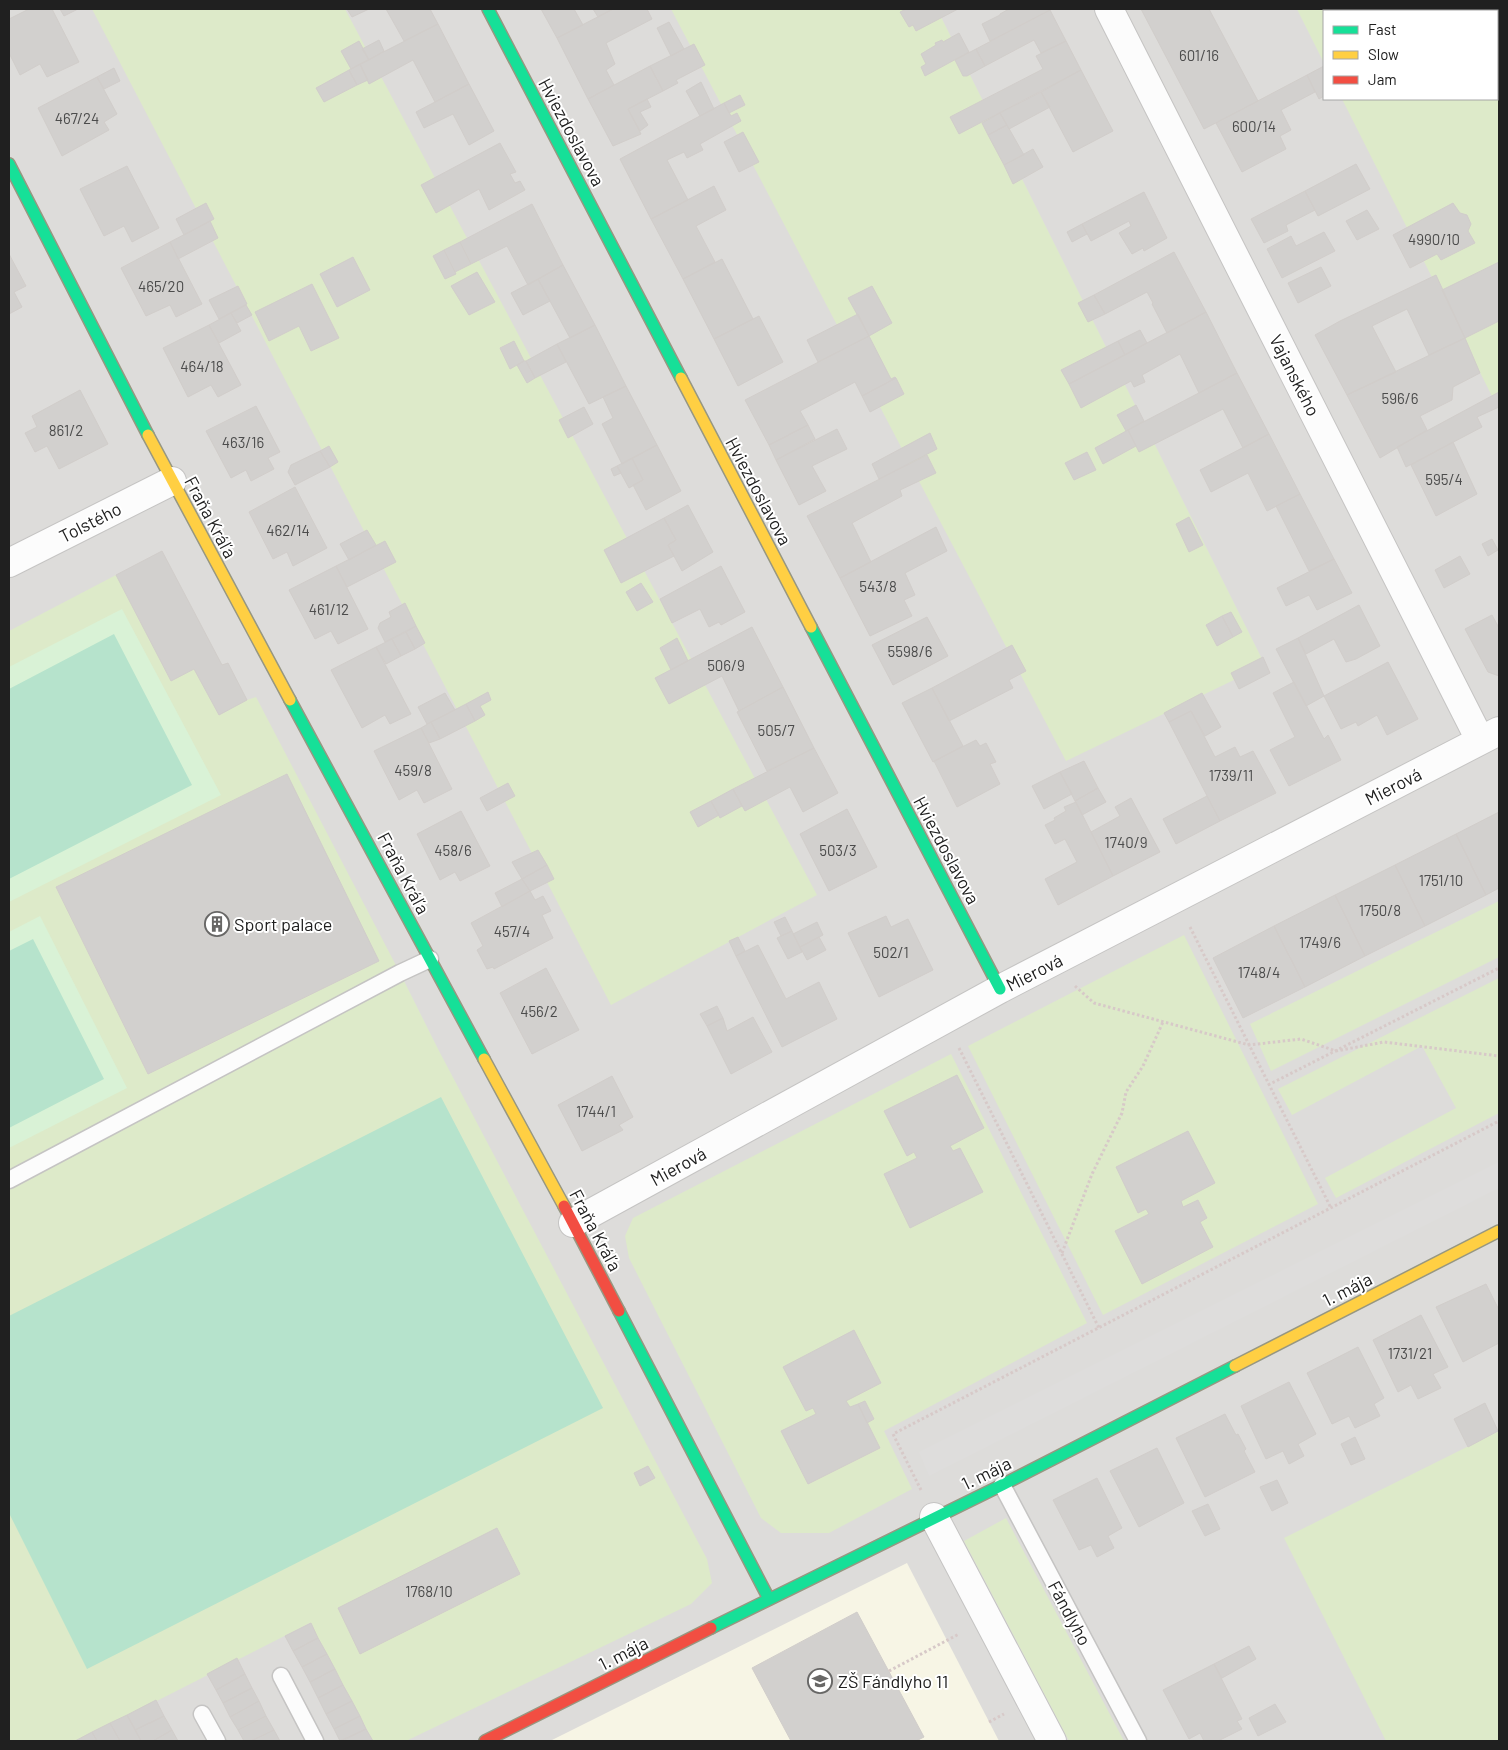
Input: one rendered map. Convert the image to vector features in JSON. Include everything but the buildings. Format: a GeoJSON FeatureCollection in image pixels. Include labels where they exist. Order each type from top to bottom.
{"type":"FeatureCollection","features":[{"type":"Feature","properties":{"kind":"street","name":"Hviezdoslavova"},"geometry":{"type":"LineString","coordinates":[[488,9],[1000,990]]}},
{"type":"Feature","properties":{"kind":"street","name":"Vajanského"},"geometry":{"type":"LineString","coordinates":[[1110,9],[1490,736]]}},
{"type":"Feature","properties":{"kind":"street","name":"Fraňa Kráľa"},"geometry":{"type":"LineString","coordinates":[[9,164],[172,481],[573,1224],[769,1599]]}},
{"type":"Feature","properties":{"kind":"street","name":"Tolstého"},"geometry":{"type":"LineString","coordinates":[[9,562],[172,481]]}},
{"type":"Feature","properties":{"kind":"street","name":"Mierová"},"geometry":{"type":"LineString","coordinates":[[573,1224],[1000,990],[1490,736]]}},
{"type":"Feature","properties":{"kind":"street","name":"1. mája"},"geometry":{"type":"LineString","coordinates":[[485,1741],[769,1599],[929,1507],[1002,1485],[1499,1231]]}},
{"type":"Feature","properties":{"kind":"street"},"geometry":{"type":"LineString","coordinates":[[929,1507],[1052,1741]]}},
{"type":"Feature","properties":{"kind":"lane"},"geometry":{"type":"LineString","coordinates":[[9,1180],[430,959]]}},
{"type":"Feature","properties":{"kind":"lane","name":"Fándlyho"},"geometry":{"type":"LineString","coordinates":[[1002,1485],[1138,1741]]}},
{"type":"Feature","properties":{"kind":"lane"},"geometry":{"type":"LineString","coordinates":[[282,1676],[315,1741]]}},
{"type":"Feature","properties":{"kind":"lane"},"geometry":{"type":"LineString","coordinates":[[202,1714],[217,1741]]}},
{"type":"Feature","properties":{"kind":"path"},"geometry":{"type":"LineString","coordinates":[[1176,898],[1331,1208]]}},
{"type":"Feature","properties":{"kind":"path"},"geometry":{"type":"LineString","coordinates":[[1268,1085],[1499,968]]}},
{"type":"Feature","properties":{"kind":"path"},"geometry":{"type":"LineString","coordinates":[[1070,982],[1094,1003],[1249,1045],[1301,1039],[1336,1051],[1384,1042],[1499,1056]]}},
{"type":"Feature","properties":{"kind":"path"},"geometry":{"type":"LineString","coordinates":[[1062,1254],[1092,1174],[1122,1112],[1126,1092],[1142,1066],[1163,1022]]}},
{"type":"Feature","properties":{"kind":"path"},"geometry":{"type":"LineString","coordinates":[[956,1041],[1099,1328]]}},
{"type":"Feature","properties":{"kind":"path"},"geometry":{"type":"LineString","coordinates":[[929,1507],[893,1434],[1499,1122]]}},
{"type":"Feature","properties":{"kind":"path"},"geometry":{"type":"LineString","coordinates":[[889,1671],[947,1639],[962,1633]]}},
{"type":"Feature","properties":{"kind":"path"},"geometry":{"type":"LineString","coordinates":[[990,1722],[1004,1714]]}},
{"type":"Feature","properties":{"kind":"shaded area"},"geometry":{"type":"Polygon","coordinates":[[[9,9],[1499,9],[1499,1741],[9,1741],[9,9]]]}},
{"type":"Feature","properties":{"kind":"shaded area"},"geometry":{"type":"Polygon","coordinates":[[[1499,1162],[1499,1188],[929,1476],[919,1452],[1499,1162]]]}},
{"type":"Feature","properties":{"kind":"shaded area","name":"ZŠ Fándlyho 11"},"geometry":{"type":"Polygon","coordinates":[[[907,1563],[999,1741],[550,1741],[907,1563]]]}},
{"type":"Feature","properties":{"kind":"green space"},"geometry":{"type":"Polygon","coordinates":[[[92,9],[345,9],[817,895],[611,1005],[92,9]]]}},
{"type":"Feature","properties":{"kind":"green space"},"geometry":{"type":"Polygon","coordinates":[[[671,9],[937,9],[1265,665],[1066,761],[671,9]]]}},
{"type":"Feature","properties":{"kind":"green space"},"geometry":{"type":"Polygon","coordinates":[[[1297,9],[1499,9],[1499,410],[1343,100],[1498,100],[1498,10],[1323,10],[1323,61],[1297,9]]]}},
{"type":"Feature","properties":{"kind":"green space"},"geometry":{"type":"Polygon","coordinates":[[[116,575],[247,700],[256,697],[438,1049],[707,1559],[712,1583],[691,1604],[406,1741],[373,1741],[310,1623],[78,1741],[9,1741],[9,631],[116,575]]]}},
{"type":"Feature","properties":{"kind":"green space"},"geometry":{"type":"Polygon","coordinates":[[[122,609],[221,795],[9,902],[9,667],[122,609]]]}},
{"type":"Feature","properties":{"kind":"green space"},"geometry":{"type":"Polygon","coordinates":[[[114,634],[192,785],[9,879],[9,689],[114,634]]]}},
{"type":"Feature","properties":{"kind":"green space"},"geometry":{"type":"Polygon","coordinates":[[[1499,901],[1499,957],[1271,1071],[1250,1024],[1499,901]]]}},
{"type":"Feature","properties":{"kind":"green space"},"geometry":{"type":"Polygon","coordinates":[[[40,916],[127,1088],[9,1148],[9,932],[40,916]]]}},
{"type":"Feature","properties":{"kind":"green space"},"geometry":{"type":"Polygon","coordinates":[[[1184,935],[1318,1204],[1103,1315],[968,1046],[1184,935]]]}},
{"type":"Feature","properties":{"kind":"green space"},"geometry":{"type":"Polygon","coordinates":[[[33,939],[104,1079],[9,1128],[9,951],[33,939]]]}},
{"type":"Feature","properties":{"kind":"green space"},"geometry":{"type":"Polygon","coordinates":[[[1499,978],[1499,1113],[1336,1198],[1325,1178],[1456,1108],[1422,1046],[1292,1115],[1278,1089],[1499,978]]]}},
{"type":"Feature","properties":{"kind":"green space"},"geometry":{"type":"Polygon","coordinates":[[[951,1054],[1087,1323],[884,1431],[912,1489],[829,1533],[781,1533],[761,1518],[629,1258],[625,1236],[633,1218],[951,1054]]]}},
{"type":"Feature","properties":{"kind":"green space"},"geometry":{"type":"Polygon","coordinates":[[[441,1097],[603,1408],[87,1669],[9,1513],[9,1316],[441,1097]]]}},
{"type":"Feature","properties":{"kind":"green space"},"geometry":{"type":"Polygon","coordinates":[[[1499,1431],[1499,1741],[1386,1741],[1284,1538],[1499,1431]]]}},
{"type":"Feature","properties":{"kind":"green space"},"geometry":{"type":"Polygon","coordinates":[[[1006,1518],[1124,1741],[1069,1741],[964,1541],[1006,1518]]]}},
{"type":"Feature","properties":{"kind":"traffic: fast"},"geometry":{"type":"LineString","coordinates":[[488,9],[681,378]]}},
{"type":"Feature","properties":{"kind":"traffic: fast"},"geometry":{"type":"LineString","coordinates":[[9,164],[148,435]]}},
{"type":"Feature","properties":{"kind":"traffic: fast"},"geometry":{"type":"LineString","coordinates":[[811,627],[1000,989]]}},
{"type":"Feature","properties":{"kind":"traffic: fast"},"geometry":{"type":"LineString","coordinates":[[290,700],[484,1059]]}},
{"type":"Feature","properties":{"kind":"traffic: fast"},"geometry":{"type":"LineString","coordinates":[[619,1311],[769,1599]]}},
{"type":"Feature","properties":{"kind":"traffic: fast"},"geometry":{"type":"LineString","coordinates":[[711,1628],[1002,1485],[1235,1366]]}},
{"type":"Feature","properties":{"kind":"traffic: slow"},"geometry":{"type":"LineString","coordinates":[[681,378],[811,627]]}},
{"type":"Feature","properties":{"kind":"traffic: slow"},"geometry":{"type":"LineString","coordinates":[[148,435],[290,700]]}},
{"type":"Feature","properties":{"kind":"traffic: slow"},"geometry":{"type":"LineString","coordinates":[[484,1059],[564,1206]]}},
{"type":"Feature","properties":{"kind":"traffic: slow"},"geometry":{"type":"LineString","coordinates":[[1235,1366],[1499,1231]]}},
{"type":"Feature","properties":{"kind":"traffic: jam"},"geometry":{"type":"LineString","coordinates":[[564,1206],[619,1311]]}},
{"type":"Feature","properties":{"kind":"traffic: jam"},"geometry":{"type":"LineString","coordinates":[[485,1741],[711,1628]]}},
{"type":"Feature","properties":{"kind":"place","name":"Sport palace"},"geometry":{"type":"Point","coordinates":[217,924]}},
{"type":"Feature","properties":{"kind":"place","name":"ZŠ Fándlyho 11"},"geometry":{"type":"Point","coordinates":[820,1681]}}]}
